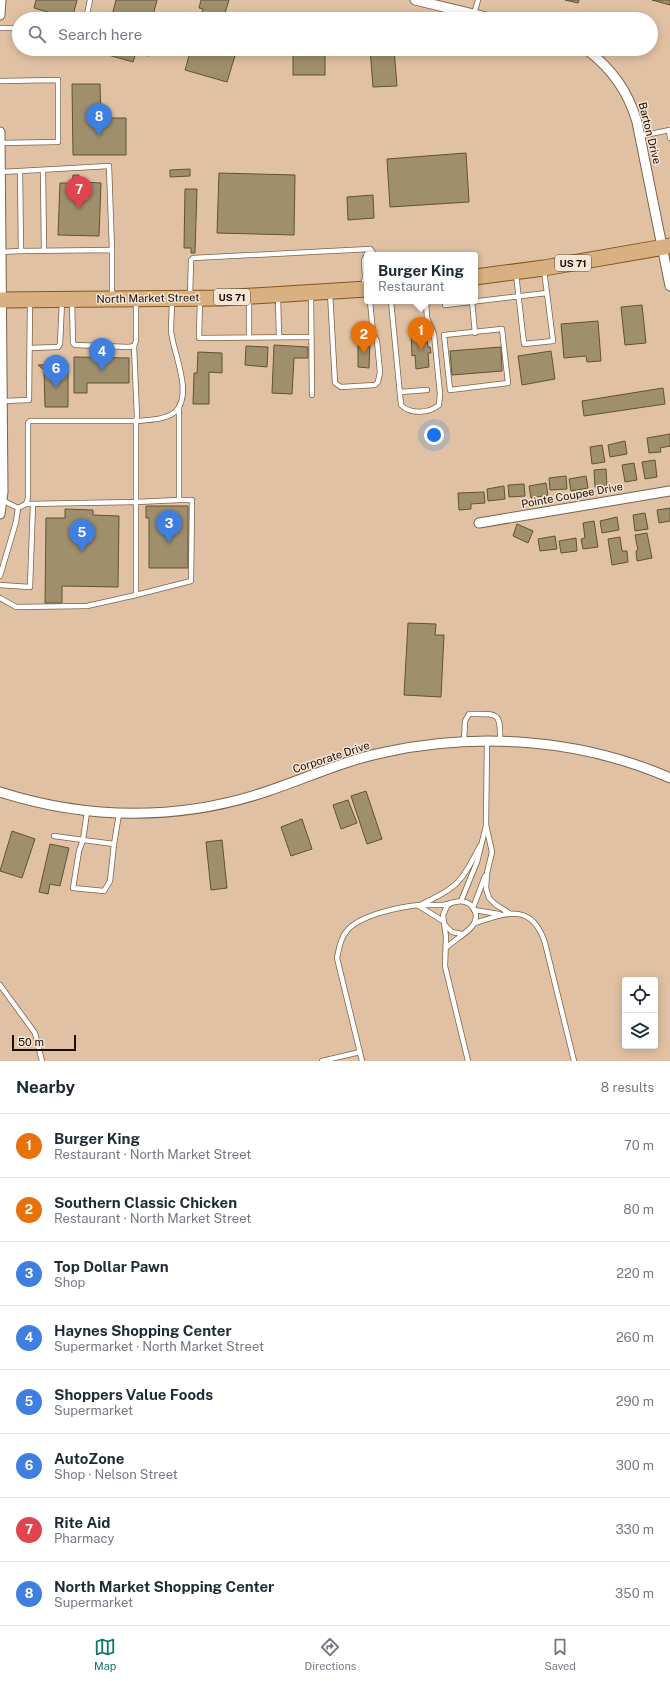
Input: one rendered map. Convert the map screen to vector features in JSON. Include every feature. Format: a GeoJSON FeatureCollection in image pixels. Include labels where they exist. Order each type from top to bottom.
{"type":"FeatureCollection","features":[{"type":"Feature","properties":{"kind":"main road","name":"US 71"},"geometry":{"type":"LineString","coordinates":[[478,277],[544,268],[666,247]]}},
{"type":"Feature","properties":{"kind":"main road","name":"North Market Street"},"geometry":{"type":"LineString","coordinates":[[1,300],[195,298],[330,291],[364,293]]}},
{"type":"Feature","properties":{"kind":"street"},"geometry":{"type":"LineString","coordinates":[[0,15],[1,0]]}},
{"type":"Feature","properties":{"kind":"street"},"geometry":{"type":"LineString","coordinates":[[415,0],[466,12]]}},
{"type":"Feature","properties":{"kind":"street","name":"Barton Drive"},"geometry":{"type":"LineString","coordinates":[[596,56],[620,82],[633,110],[666,247],[670,286]]}},
{"type":"Feature","properties":{"kind":"street"},"geometry":{"type":"LineString","coordinates":[[0,132],[2,404],[2,500],[0,514]]}},
{"type":"Feature","properties":{"kind":"street","name":"Pointe Coupee Drive"},"geometry":{"type":"LineString","coordinates":[[479,523],[670,491]]}},
{"type":"Feature","properties":{"kind":"street","name":"Corporate Drive"},"geometry":{"type":"LineString","coordinates":[[0,792],[50,806],[87,812],[119,814],[167,813],[220,805],[270,791],[326,769],[378,754],[417,746],[464,741],[500,741],[582,750],[624,761],[670,778]]}},
{"type":"Feature","properties":{"kind":"lane"},"geometry":{"type":"LineString","coordinates":[[87,12],[90,0]]}},
{"type":"Feature","properties":{"kind":"lane"},"geometry":{"type":"LineString","coordinates":[[475,12],[478,0]]}},
{"type":"Feature","properties":{"kind":"lane"},"geometry":{"type":"LineString","coordinates":[[0,28],[12,28]]}},
{"type":"Feature","properties":{"kind":"lane"},"geometry":{"type":"LineString","coordinates":[[0,81],[58,80],[58,142],[0,143]]}},
{"type":"Feature","properties":{"kind":"lane"},"geometry":{"type":"LineString","coordinates":[[640,136],[669,130],[670,138]]}},
{"type":"Feature","properties":{"kind":"lane"},"geometry":{"type":"LineString","coordinates":[[0,172],[109,166],[112,299]]}},
{"type":"Feature","properties":{"kind":"lane"},"geometry":{"type":"LineString","coordinates":[[42,170],[44,250]]}},
{"type":"Feature","properties":{"kind":"lane"},"geometry":{"type":"LineString","coordinates":[[20,172],[21,251]]}},
{"type":"Feature","properties":{"kind":"lane"},"geometry":{"type":"LineString","coordinates":[[311,337],[199,338],[191,260],[193,258],[370,249]]}},
{"type":"Feature","properties":{"kind":"lane"},"geometry":{"type":"LineString","coordinates":[[1,252],[44,250],[112,250]]}},
{"type":"Feature","properties":{"kind":"lane"},"geometry":{"type":"LineString","coordinates":[[516,272],[524,344],[553,340],[544,268]]}},
{"type":"Feature","properties":{"kind":"lane"},"geometry":{"type":"LineString","coordinates":[[330,291],[335,382],[342,387],[375,385],[378,382],[380,372],[377,341],[373,333],[369,304]]}},
{"type":"Feature","properties":{"kind":"lane"},"geometry":{"type":"LineString","coordinates":[[311,292],[312,395]]}},
{"type":"Feature","properties":{"kind":"lane"},"geometry":{"type":"LineString","coordinates":[[478,300],[547,293]]}},
{"type":"Feature","properties":{"kind":"lane"},"geometry":{"type":"LineString","coordinates":[[278,294],[279,337]]}},
{"type":"Feature","properties":{"kind":"lane"},"geometry":{"type":"LineString","coordinates":[[249,296],[249,338]]}},
{"type":"Feature","properties":{"kind":"lane"},"geometry":{"type":"LineString","coordinates":[[172,298],[172,332],[183,389],[181,404],[179,407],[179,500]]}},
{"type":"Feature","properties":{"kind":"lane"},"geometry":{"type":"LineString","coordinates":[[67,299],[73,343],[75,345],[134,346]]}},
{"type":"Feature","properties":{"kind":"lane"},"geometry":{"type":"LineString","coordinates":[[30,348],[58,348],[60,344],[67,299]]}},
{"type":"Feature","properties":{"kind":"lane"},"geometry":{"type":"LineString","coordinates":[[136,299],[136,341],[134,346],[137,417],[136,595]]}},
{"type":"Feature","properties":{"kind":"lane"},"geometry":{"type":"LineString","coordinates":[[2,404],[29,400],[30,300]]}},
{"type":"Feature","properties":{"kind":"lane"},"geometry":{"type":"LineString","coordinates":[[391,304],[401,405],[406,410],[416,412],[434,409],[439,405],[440,394],[434,334],[427,318],[426,304]]}},
{"type":"Feature","properties":{"kind":"lane"},"geometry":{"type":"LineString","coordinates":[[445,305],[452,304]]}},
{"type":"Feature","properties":{"kind":"lane"},"geometry":{"type":"LineString","coordinates":[[472,304],[475,333]]}},
{"type":"Feature","properties":{"kind":"lane"},"geometry":{"type":"LineString","coordinates":[[502,330],[508,383],[450,390],[444,335],[475,333],[502,330]]}},
{"type":"Feature","properties":{"kind":"lane"},"geometry":{"type":"LineString","coordinates":[[400,392],[427,390]]}},
{"type":"Feature","properties":{"kind":"lane"},"geometry":{"type":"LineString","coordinates":[[26,504],[28,498],[28,423],[136,421],[167,417],[179,407]]}},
{"type":"Feature","properties":{"kind":"lane"},"geometry":{"type":"LineString","coordinates":[[2,500],[18,508]]}},
{"type":"Feature","properties":{"kind":"lane"},"geometry":{"type":"LineString","coordinates":[[0,598],[16,607],[87,606],[191,581],[192,500],[26,504],[18,508]]}},
{"type":"Feature","properties":{"kind":"lane"},"geometry":{"type":"LineString","coordinates":[[0,585],[30,588],[34,504]]}},
{"type":"Feature","properties":{"kind":"lane"},"geometry":{"type":"LineString","coordinates":[[0,576],[16,522],[18,508]]}},
{"type":"Feature","properties":{"kind":"lane"},"geometry":{"type":"LineString","coordinates":[[464,741],[465,721],[469,714],[493,714],[500,722],[500,741]]}},
{"type":"Feature","properties":{"kind":"lane"},"geometry":{"type":"LineString","coordinates":[[446,947],[472,928],[475,923],[474,909],[487,873],[492,852],[486,825],[486,741]]}},
{"type":"Feature","properties":{"kind":"lane"},"geometry":{"type":"LineString","coordinates":[[87,812],[73,888],[104,891],[110,881],[119,814]]}},
{"type":"Feature","properties":{"kind":"lane"},"geometry":{"type":"LineString","coordinates":[[460,901],[477,862],[486,825]]}},
{"type":"Feature","properties":{"kind":"lane"},"geometry":{"type":"LineString","coordinates":[[54,836],[114,844]]}},
{"type":"Feature","properties":{"kind":"lane"},"geometry":{"type":"LineString","coordinates":[[362,1061],[337,958],[340,943],[346,932],[367,916],[418,905],[442,895],[461,880],[480,846]]}},
{"type":"Feature","properties":{"kind":"lane"},"geometry":{"type":"LineString","coordinates":[[487,873],[486,888],[489,898],[509,913]]}},
{"type":"Feature","properties":{"kind":"lane"},"geometry":{"type":"LineString","coordinates":[[418,905],[442,905],[460,901],[465,902],[474,909],[500,914]]}},
{"type":"Feature","properties":{"kind":"lane"},"geometry":{"type":"LineString","coordinates":[[452,903],[445,910],[445,966],[468,1061]]}},
{"type":"Feature","properties":{"kind":"lane"},"geometry":{"type":"LineString","coordinates":[[418,905],[444,923],[452,932],[462,934]]}},
{"type":"Feature","properties":{"kind":"lane"},"geometry":{"type":"LineString","coordinates":[[475,923],[500,914],[509,913],[529,918],[541,933],[574,1061]]}},
{"type":"Feature","properties":{"kind":"lane"},"geometry":{"type":"LineString","coordinates":[[0,985],[35,1033],[42,1061]]}},
{"type":"Feature","properties":{"kind":"lane"},"geometry":{"type":"LineString","coordinates":[[322,1061],[335,1060],[360,1052]]}},
{"type":"Feature","properties":{"kind":"building"},"geometry":{"type":"Polygon","coordinates":[[[36,0],[77,0],[74,12],[48,12],[34,8],[36,0]]]}},
{"type":"Feature","properties":{"kind":"building"},"geometry":{"type":"Polygon","coordinates":[[[116,0],[157,0],[154,12],[113,12],[116,0]]]}},
{"type":"Feature","properties":{"kind":"building"},"geometry":{"type":"Polygon","coordinates":[[[201,0],[229,0],[225,12],[202,12],[203,9],[199,8],[201,0]]]}},
{"type":"Feature","properties":{"kind":"building"},"geometry":{"type":"Polygon","coordinates":[[[565,0],[579,0],[578,3],[565,0]]]}},
{"type":"Feature","properties":{"kind":"building"},"geometry":{"type":"Polygon","coordinates":[[[652,0],[670,0],[670,5],[652,0]]]}},
{"type":"Feature","properties":{"kind":"building"},"geometry":{"type":"Polygon","coordinates":[[[112,56],[135,56],[133,62],[112,56]]]}},
{"type":"Feature","properties":{"kind":"building"},"geometry":{"type":"Polygon","coordinates":[[[189,56],[235,56],[227,82],[185,70],[189,56]]]}},
{"type":"Feature","properties":{"kind":"building"},"geometry":{"type":"Polygon","coordinates":[[[293,56],[325,56],[325,75],[293,75],[293,56]]]}},
{"type":"Feature","properties":{"kind":"building"},"geometry":{"type":"Polygon","coordinates":[[[371,56],[395,56],[397,86],[373,87],[371,56]]]}},
{"type":"Feature","properties":{"kind":"building"},"geometry":{"type":"Polygon","coordinates":[[[72,84],[100,84],[101,118],[126,118],[126,155],[73,155],[72,84]]]}},
{"type":"Feature","properties":{"kind":"building"},"geometry":{"type":"Polygon","coordinates":[[[466,153],[469,202],[390,207],[387,159],[466,153]]]}},
{"type":"Feature","properties":{"kind":"building"},"geometry":{"type":"Polygon","coordinates":[[[190,169],[190,176],[170,177],[170,170],[190,169]]]}},
{"type":"Feature","properties":{"kind":"building"},"geometry":{"type":"Polygon","coordinates":[[[219,173],[295,175],[294,235],[217,233],[219,173]]]}},
{"type":"Feature","properties":{"kind":"building"},"geometry":{"type":"Polygon","coordinates":[[[73,175],[79,175],[79,182],[101,183],[99,236],[58,235],[60,183],[72,183],[73,175]]]}},
{"type":"Feature","properties":{"kind":"building"},"geometry":{"type":"Polygon","coordinates":[[[185,189],[197,189],[195,253],[191,253],[191,248],[184,248],[185,189]]]}},
{"type":"Feature","properties":{"kind":"building"},"geometry":{"type":"Polygon","coordinates":[[[373,195],[374,218],[348,220],[347,197],[373,195]]]}},
{"type":"Feature","properties":{"kind":"building"},"geometry":{"type":"Polygon","coordinates":[[[642,305],[646,343],[625,345],[621,307],[642,305]]]}},
{"type":"Feature","properties":{"kind":"building"},"geometry":{"type":"Polygon","coordinates":[[[598,321],[601,361],[587,362],[586,356],[564,358],[561,324],[598,321]]]}},
{"type":"Feature","properties":{"kind":"building"},"geometry":{"type":"Polygon","coordinates":[[[426,329],[428,347],[430,347],[431,353],[428,353],[429,367],[416,369],[415,355],[412,356],[411,331],[426,329]]]}},
{"type":"Feature","properties":{"kind":"building"},"geometry":{"type":"Polygon","coordinates":[[[358,341],[370,341],[369,368],[358,367],[358,341]]]}},
{"type":"Feature","properties":{"kind":"building"},"geometry":{"type":"Polygon","coordinates":[[[274,345],[308,347],[308,358],[294,358],[292,394],[272,393],[274,345]]]}},
{"type":"Feature","properties":{"kind":"building"},"geometry":{"type":"Polygon","coordinates":[[[246,346],[268,347],[267,367],[245,365],[246,346]]]}},
{"type":"Feature","properties":{"kind":"building"},"geometry":{"type":"Polygon","coordinates":[[[501,347],[502,371],[452,375],[450,351],[501,347]]]}},
{"type":"Feature","properties":{"kind":"building"},"geometry":{"type":"Polygon","coordinates":[[[551,351],[555,379],[522,385],[518,356],[551,351]]]}},
{"type":"Feature","properties":{"kind":"building"},"geometry":{"type":"Polygon","coordinates":[[[198,352],[222,353],[222,373],[209,372],[209,404],[193,404],[194,373],[197,373],[198,352]]]}},
{"type":"Feature","properties":{"kind":"building"},"geometry":{"type":"Polygon","coordinates":[[[74,357],[129,358],[129,383],[87,383],[87,393],[74,393],[74,357]]]}},
{"type":"Feature","properties":{"kind":"building"},"geometry":{"type":"Polygon","coordinates":[[[68,364],[68,407],[45,407],[44,370],[38,365],[68,364]]]}},
{"type":"Feature","properties":{"kind":"building"},"geometry":{"type":"Polygon","coordinates":[[[663,388],[665,404],[584,416],[582,401],[663,388]]]}},
{"type":"Feature","properties":{"kind":"building"},"geometry":{"type":"Polygon","coordinates":[[[670,434],[670,446],[660,448],[661,452],[649,453],[647,438],[670,434]]]}},
{"type":"Feature","properties":{"kind":"building"},"geometry":{"type":"Polygon","coordinates":[[[625,441],[627,454],[610,457],[608,445],[625,441]]]}},
{"type":"Feature","properties":{"kind":"building"},"geometry":{"type":"Polygon","coordinates":[[[602,445],[605,462],[592,464],[590,447],[602,445]]]}},
{"type":"Feature","properties":{"kind":"building"},"geometry":{"type":"Polygon","coordinates":[[[655,460],[657,477],[645,479],[642,462],[655,460]]]}},
{"type":"Feature","properties":{"kind":"building"},"geometry":{"type":"Polygon","coordinates":[[[634,463],[637,480],[625,482],[622,465],[634,463]]]}},
{"type":"Feature","properties":{"kind":"building"},"geometry":{"type":"Polygon","coordinates":[[[606,469],[607,486],[595,487],[594,470],[606,469]]]}},
{"type":"Feature","properties":{"kind":"building"},"geometry":{"type":"Polygon","coordinates":[[[566,476],[567,489],[550,490],[549,478],[566,476]]]}},
{"type":"Feature","properties":{"kind":"building"},"geometry":{"type":"Polygon","coordinates":[[[586,476],[588,488],[571,491],[569,479],[586,476]]]}},
{"type":"Feature","properties":{"kind":"building"},"geometry":{"type":"Polygon","coordinates":[[[546,483],[548,495],[531,498],[529,486],[546,483]]]}},
{"type":"Feature","properties":{"kind":"building"},"geometry":{"type":"Polygon","coordinates":[[[524,484],[525,496],[509,497],[508,485],[524,484]]]}},
{"type":"Feature","properties":{"kind":"building"},"geometry":{"type":"Polygon","coordinates":[[[504,486],[505,499],[488,501],[487,489],[504,486]]]}},
{"type":"Feature","properties":{"kind":"building"},"geometry":{"type":"Polygon","coordinates":[[[484,492],[485,503],[471,504],[471,509],[459,510],[458,493],[484,492]]]}},
{"type":"Feature","properties":{"kind":"building"},"geometry":{"type":"Polygon","coordinates":[[[146,506],[188,506],[188,568],[149,568],[149,518],[146,518],[146,506]]]}},
{"type":"Feature","properties":{"kind":"building"},"geometry":{"type":"Polygon","coordinates":[[[670,508],[670,521],[659,523],[657,510],[670,508]]]}},
{"type":"Feature","properties":{"kind":"building"},"geometry":{"type":"Polygon","coordinates":[[[65,509],[93,510],[93,515],[119,516],[118,587],[62,586],[62,603],[45,603],[46,518],[65,518],[65,509]]]}},
{"type":"Feature","properties":{"kind":"building"},"geometry":{"type":"Polygon","coordinates":[[[645,513],[648,529],[635,531],[633,515],[645,513]]]}},
{"type":"Feature","properties":{"kind":"building"},"geometry":{"type":"Polygon","coordinates":[[[617,517],[619,530],[602,533],[600,521],[617,517]]]}},
{"type":"Feature","properties":{"kind":"building"},"geometry":{"type":"Polygon","coordinates":[[[594,521],[598,547],[583,549],[581,539],[585,538],[583,523],[594,521]]]}},
{"type":"Feature","properties":{"kind":"building"},"geometry":{"type":"Polygon","coordinates":[[[517,524],[533,531],[528,543],[513,536],[517,524]]]}},
{"type":"Feature","properties":{"kind":"building"},"geometry":{"type":"Polygon","coordinates":[[[647,533],[652,558],[637,561],[636,551],[638,550],[635,535],[647,533]]]}},
{"type":"Feature","properties":{"kind":"building"},"geometry":{"type":"Polygon","coordinates":[[[555,536],[557,549],[540,551],[538,539],[555,536]]]}},
{"type":"Feature","properties":{"kind":"building"},"geometry":{"type":"Polygon","coordinates":[[[620,537],[622,551],[627,551],[628,562],[612,565],[608,539],[620,537]]]}},
{"type":"Feature","properties":{"kind":"building"},"geometry":{"type":"Polygon","coordinates":[[[576,538],[577,551],[561,553],[559,541],[576,538]]]}},
{"type":"Feature","properties":{"kind":"building"},"geometry":{"type":"Polygon","coordinates":[[[408,623],[436,624],[435,635],[444,635],[441,697],[404,695],[408,623]]]}},
{"type":"Feature","properties":{"kind":"building"},"geometry":{"type":"Polygon","coordinates":[[[366,791],[382,839],[367,844],[351,796],[366,791]]]}},
{"type":"Feature","properties":{"kind":"building"},"geometry":{"type":"Polygon","coordinates":[[[348,800],[357,823],[341,829],[333,805],[348,800]]]}},
{"type":"Feature","properties":{"kind":"building"},"geometry":{"type":"Polygon","coordinates":[[[302,819],[312,849],[291,856],[281,827],[302,819]]]}},
{"type":"Feature","properties":{"kind":"building"},"geometry":{"type":"Polygon","coordinates":[[[12,831],[35,839],[22,878],[0,871],[12,831]]]}},
{"type":"Feature","properties":{"kind":"building"},"geometry":{"type":"Polygon","coordinates":[[[222,840],[227,888],[211,890],[206,842],[222,840]]]}},
{"type":"Feature","properties":{"kind":"building"},"geometry":{"type":"Polygon","coordinates":[[[50,844],[69,848],[60,886],[50,884],[48,894],[39,892],[50,844]]]}},
{"type":"Feature","properties":{"kind":"place","name":"North Market Shopping Center"},"geometry":{"type":"Point","coordinates":[99,136]}},
{"type":"Feature","properties":{"kind":"place","name":"Rite Aid"},"geometry":{"type":"Point","coordinates":[79,209]}},
{"type":"Feature","properties":{"kind":"place","name":"Burger King"},"geometry":{"type":"Point","coordinates":[421,350]}},
{"type":"Feature","properties":{"kind":"place","name":"Southern Classic Chicken"},"geometry":{"type":"Point","coordinates":[364,354]}},
{"type":"Feature","properties":{"kind":"place","name":"Haynes Shopping Center"},"geometry":{"type":"Point","coordinates":[102,371]}},
{"type":"Feature","properties":{"kind":"place","name":"AutoZone"},"geometry":{"type":"Point","coordinates":[56,388]}},
{"type":"Feature","properties":{"kind":"place","name":"Top Dollar Pawn"},"geometry":{"type":"Point","coordinates":[169,543]}},
{"type":"Feature","properties":{"kind":"place","name":"Shoppers Value Foods"},"geometry":{"type":"Point","coordinates":[82,552]}}]}
